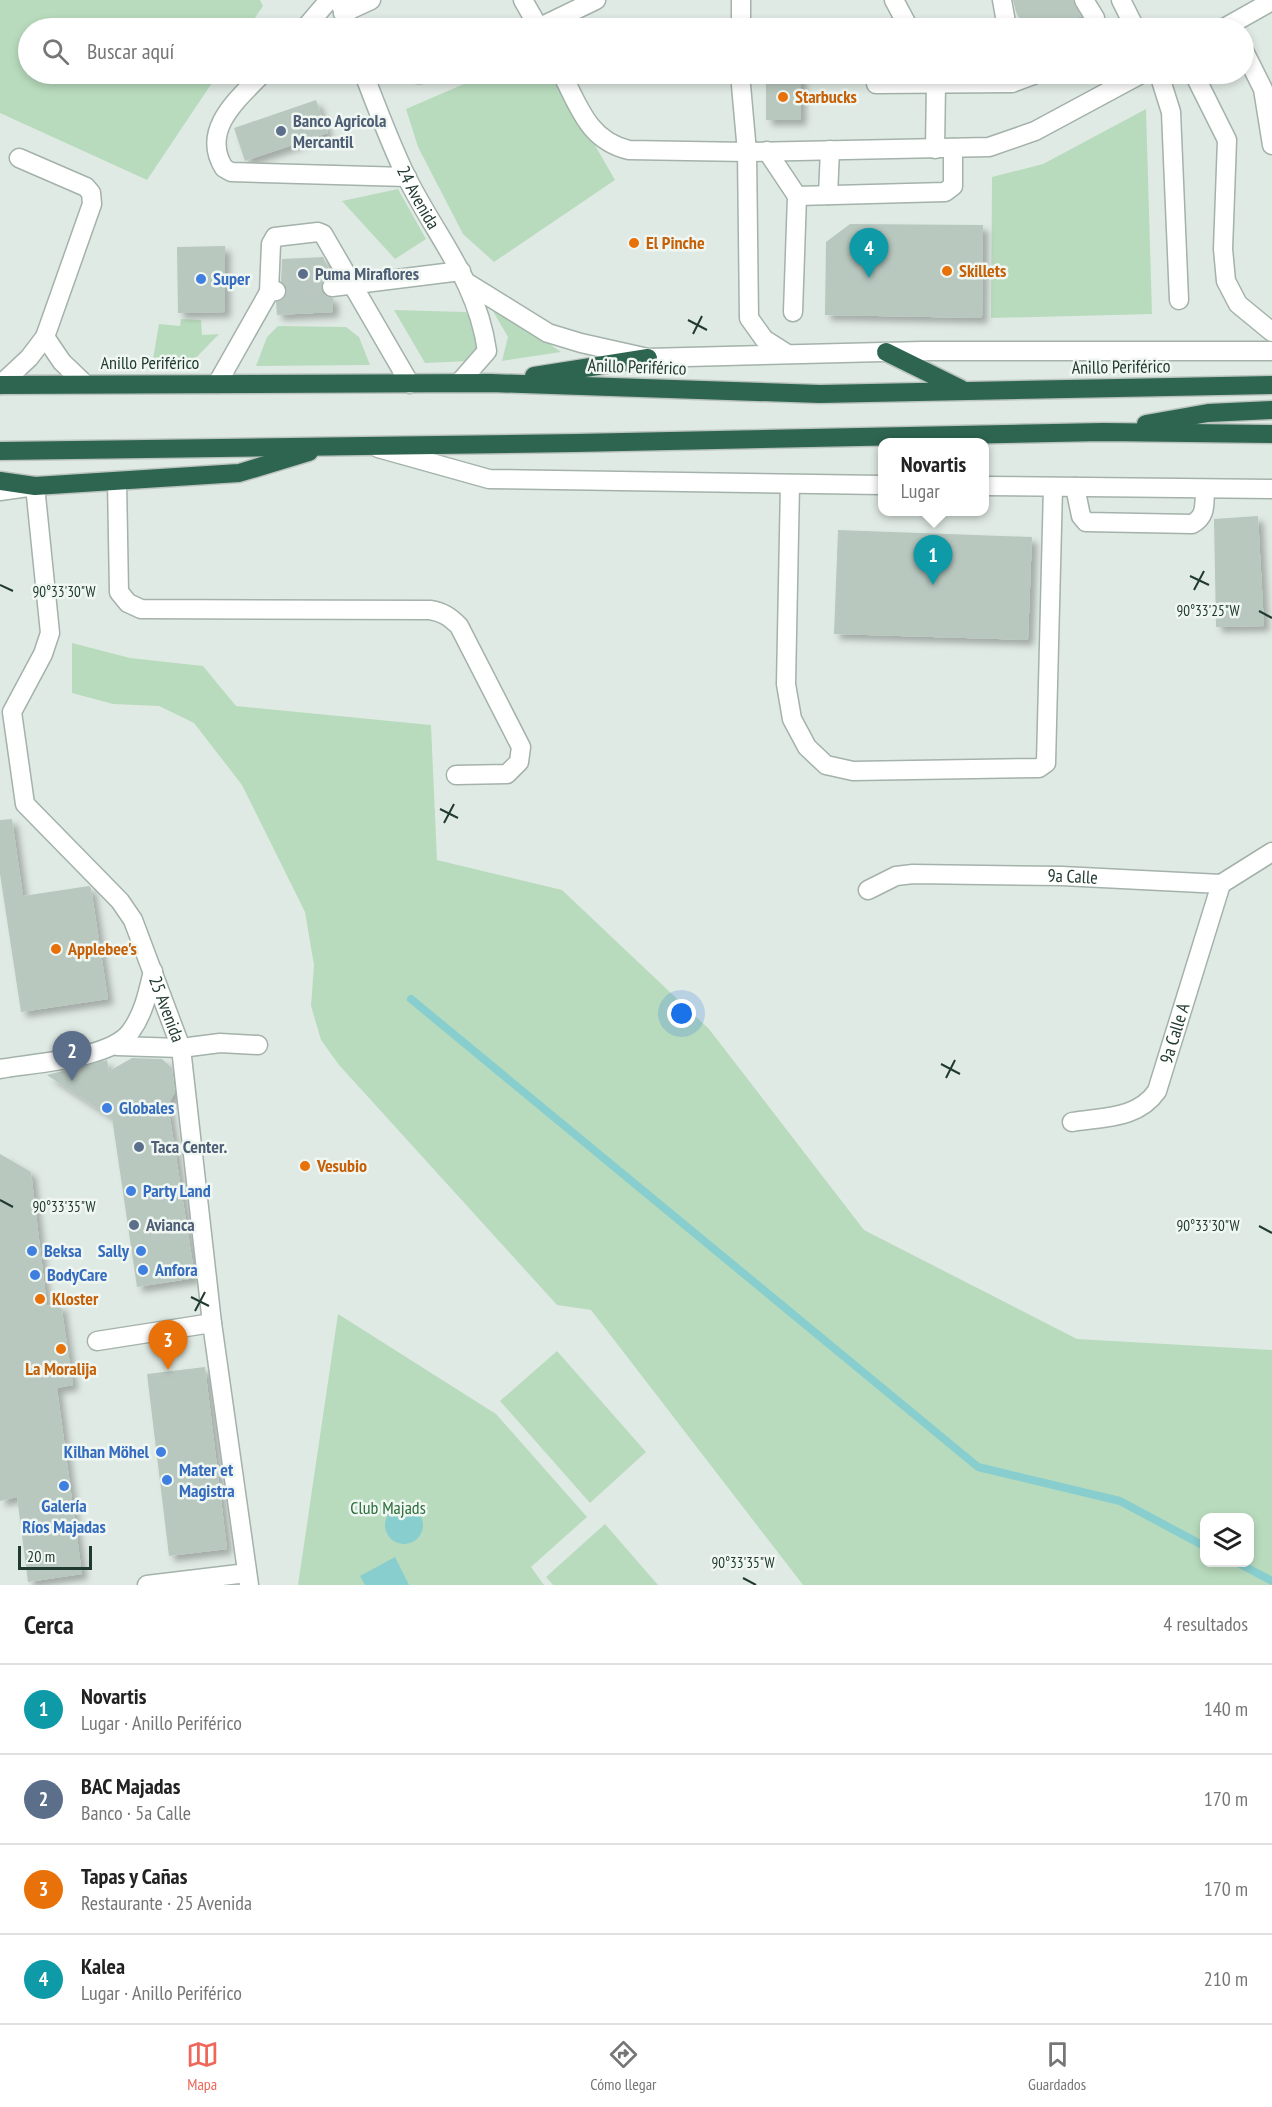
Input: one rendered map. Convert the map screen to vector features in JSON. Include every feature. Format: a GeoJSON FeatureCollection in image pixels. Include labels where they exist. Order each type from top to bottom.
{"type":"FeatureCollection","features":[{"type":"Feature","properties":{"kind":"highway"},"geometry":{"type":"LineString","coordinates":[[886,352],[966,392]]}},
{"type":"Feature","properties":{"kind":"highway"},"geometry":{"type":"LineString","coordinates":[[491,383],[648,358]]}},
{"type":"Feature","properties":{"kind":"highway","name":"Anillo Periférico"},"geometry":{"type":"LineString","coordinates":[[0,385],[491,383],[820,394],[1272,385]]}},
{"type":"Feature","properties":{"kind":"highway"},"geometry":{"type":"LineString","coordinates":[[1103,432],[1208,413],[1272,410]]}},
{"type":"Feature","properties":{"kind":"highway"},"geometry":{"type":"LineString","coordinates":[[0,451],[1103,432],[1272,434]]}},
{"type":"Feature","properties":{"kind":"highway"},"geometry":{"type":"LineString","coordinates":[[0,481],[34,486],[238,473],[331,446]]}},
{"type":"Feature","properties":{"kind":"street"},"geometry":{"type":"LineString","coordinates":[[314,18],[330,0]]}},
{"type":"Feature","properties":{"kind":"street"},"geometry":{"type":"LineString","coordinates":[[344,14],[371,0]]}},
{"type":"Feature","properties":{"kind":"street"},"geometry":{"type":"LineString","coordinates":[[523,0],[533,18]]}},
{"type":"Feature","properties":{"kind":"street"},"geometry":{"type":"LineString","coordinates":[[559,18],[596,0]]}},
{"type":"Feature","properties":{"kind":"street"},"geometry":{"type":"LineString","coordinates":[[741,0],[741,18]]}},
{"type":"Feature","properties":{"kind":"street"},"geometry":{"type":"LineString","coordinates":[[894,0],[904,18]]}},
{"type":"Feature","properties":{"kind":"street"},"geometry":{"type":"LineString","coordinates":[[1002,0],[1005,18]]}},
{"type":"Feature","properties":{"kind":"street"},"geometry":{"type":"LineString","coordinates":[[1084,0],[1095,18]]}},
{"type":"Feature","properties":{"kind":"street"},"geometry":{"type":"LineString","coordinates":[[1121,0],[1130,18]]}},
{"type":"Feature","properties":{"kind":"street"},"geometry":{"type":"LineString","coordinates":[[1244,18],[1272,1]]}},
{"type":"Feature","properties":{"kind":"street"},"geometry":{"type":"LineString","coordinates":[[1254,68],[1268,91],[1272,145]]}},
{"type":"Feature","properties":{"kind":"street"},"geometry":{"type":"LineString","coordinates":[[252,84],[235,102],[219,124],[214,141],[224,168],[231,172],[407,177]]}},
{"type":"Feature","properties":{"kind":"street","name":"24 Avenida"},"geometry":{"type":"LineString","coordinates":[[368,84],[407,177],[465,278],[478,310],[487,351],[459,383]]}},
{"type":"Feature","properties":{"kind":"street"},"geometry":{"type":"LineString","coordinates":[[567,84],[587,123],[605,142],[617,147],[629,150],[747,152],[989,147],[1035,131],[1122,84]]}},
{"type":"Feature","properties":{"kind":"street"},"geometry":{"type":"LineString","coordinates":[[741,84],[747,152],[749,318],[764,339],[786,353]]}},
{"type":"Feature","properties":{"kind":"street"},"geometry":{"type":"LineString","coordinates":[[797,195],[945,192],[953,186],[944,148],[935,84]]}},
{"type":"Feature","properties":{"kind":"street"},"geometry":{"type":"LineString","coordinates":[[1162,84],[1171,112],[1179,300]]}},
{"type":"Feature","properties":{"kind":"street"},"geometry":{"type":"LineString","coordinates":[[1199,84],[1227,140],[1223,249],[1226,281],[1238,304],[1272,332]]}},
{"type":"Feature","properties":{"kind":"street"},"geometry":{"type":"LineString","coordinates":[[828,195],[830,150]]}},
{"type":"Feature","properties":{"kind":"street"},"geometry":{"type":"LineString","coordinates":[[766,151],[797,195],[793,312]]}},
{"type":"Feature","properties":{"kind":"street"},"geometry":{"type":"LineString","coordinates":[[0,385],[29,358],[45,337],[90,215],[91,193],[86,187],[20,158]]}},
{"type":"Feature","properties":{"kind":"street"},"geometry":{"type":"LineString","coordinates":[[217,384],[272,292],[271,244],[275,237],[318,232],[327,237],[351,285],[410,384]]}},
{"type":"Feature","properties":{"kind":"street"},"geometry":{"type":"LineString","coordinates":[[332,288],[465,278]]}},
{"type":"Feature","properties":{"kind":"street","name":"24 Avenida"},"geometry":{"type":"LineString","coordinates":[[465,278],[548,333],[648,358]]}},
{"type":"Feature","properties":{"kind":"street"},"geometry":{"type":"LineString","coordinates":[[45,337],[62,362],[85,384]]}},
{"type":"Feature","properties":{"kind":"street","name":"Anillo Periférico"},"geometry":{"type":"LineString","coordinates":[[648,358],[786,353],[1177,349],[1272,351]]}},
{"type":"Feature","properties":{"kind":"street"},"geometry":{"type":"LineString","coordinates":[[369,446],[489,479],[878,485]]}},
{"type":"Feature","properties":{"kind":"street"},"geometry":{"type":"LineString","coordinates":[[117,481],[119,592],[128,603],[141,609],[430,610],[442,612],[452,619],[459,626],[521,747],[519,762],[507,774],[456,775]]}},
{"type":"Feature","properties":{"kind":"street"},"geometry":{"type":"LineString","coordinates":[[790,484],[786,684],[792,719],[807,747],[826,765],[853,771],[1039,768],[1046,763],[1053,487]]}},
{"type":"Feature","properties":{"kind":"street"},"geometry":{"type":"LineString","coordinates":[[0,491],[34,486]]}},
{"type":"Feature","properties":{"kind":"street","name":"25 Avenida"},"geometry":{"type":"LineString","coordinates":[[34,486],[50,633],[43,654],[6,712],[26,804],[120,901],[134,920],[180,1048],[212,1323],[248,1579]]}},
{"type":"Feature","properties":{"kind":"street"},"geometry":{"type":"LineString","coordinates":[[989,486],[1272,489]]}},
{"type":"Feature","properties":{"kind":"street"},"geometry":{"type":"LineString","coordinates":[[1075,487],[1081,516],[1086,522],[1192,524],[1200,520],[1204,513],[1205,489]]}},
{"type":"Feature","properties":{"kind":"street"},"geometry":{"type":"LineString","coordinates":[[1221,884],[1272,852]]}},
{"type":"Feature","properties":{"kind":"street","name":"9a Calle"},"geometry":{"type":"LineString","coordinates":[[868,890],[896,876],[913,874],[1062,876],[1221,884]]}},
{"type":"Feature","properties":{"kind":"street","name":"9a Calle A"},"geometry":{"type":"LineString","coordinates":[[1072,1122],[1134,1112],[1147,1104],[1157,1090],[1221,884]]}},
{"type":"Feature","properties":{"kind":"street"},"geometry":{"type":"LineString","coordinates":[[117,1046],[130,1033],[144,1007],[153,971]]}},
{"type":"Feature","properties":{"kind":"street"},"geometry":{"type":"LineString","coordinates":[[0,1069],[117,1046],[180,1048],[220,1043],[258,1045]]}},
{"type":"Feature","properties":{"kind":"street"},"geometry":{"type":"LineString","coordinates":[[97,1341],[212,1323]]}},
{"type":"Feature","properties":{"kind":"street"},"geometry":{"type":"LineString","coordinates":[[147,1585],[248,1579]]}},
{"type":"Feature","properties":{"kind":"green space"},"geometry":{"type":"Polygon","coordinates":[[[0,0],[260,0],[263,6],[255,18],[18,18],[18,84],[211,84],[147,180],[0,113],[0,0]]]}},
{"type":"Feature","properties":{"kind":"green space"},"geometry":{"type":"Polygon","coordinates":[[[464,84],[560,84],[615,180],[494,262],[463,234],[418,147],[406,109],[464,84]]]}},
{"type":"Feature","properties":{"kind":"green space"},"geometry":{"type":"Polygon","coordinates":[[[1146,109],[1152,314],[991,318],[992,177],[1043,164],[1146,109]]]}},
{"type":"Feature","properties":{"kind":"green space"},"geometry":{"type":"Polygon","coordinates":[[[398,189],[426,239],[395,259],[342,201],[398,189]]]}},
{"type":"Feature","properties":{"kind":"green space"},"geometry":{"type":"Polygon","coordinates":[[[487,301],[561,352],[502,361],[508,337],[487,301]]]}},
{"type":"Feature","properties":{"kind":"green space"},"geometry":{"type":"Polygon","coordinates":[[[394,310],[466,312],[478,331],[479,341],[475,353],[470,361],[425,363],[394,310]]]}},
{"type":"Feature","properties":{"kind":"green space"},"geometry":{"type":"Polygon","coordinates":[[[181,319],[201,320],[202,335],[219,334],[185,369],[152,365],[159,324],[180,326],[181,319]]]}},
{"type":"Feature","properties":{"kind":"green space"},"geometry":{"type":"Polygon","coordinates":[[[278,326],[346,327],[359,337],[370,365],[256,366],[267,337],[278,326]]]}},
{"type":"Feature","properties":{"kind":"green space"},"geometry":{"type":"Polygon","coordinates":[[[72,643],[130,658],[203,666],[236,706],[431,725],[437,860],[562,890],[709,1029],[864,1230],[1077,1339],[1272,1350],[1272,1585],[803,1585],[591,1310],[557,1305],[339,1065],[321,1040],[311,1006],[314,965],[305,912],[242,785],[194,723],[159,706],[113,704],[72,693],[72,643]]]}},
{"type":"Feature","properties":{"kind":"green space","name":"Club Majads"},"geometry":{"type":"Polygon","coordinates":[[[338,1314],[496,1414],[587,1517],[531,1567],[544,1585],[298,1585],[338,1314]]]}},
{"type":"Feature","properties":{"kind":"green space"},"geometry":{"type":"Polygon","coordinates":[[[557,1351],[646,1452],[590,1503],[500,1401],[557,1351]]]}},
{"type":"Feature","properties":{"kind":"green space"},"geometry":{"type":"Polygon","coordinates":[[[605,1524],[658,1585],[553,1585],[546,1577],[605,1524]]]}},
{"type":"Feature","properties":{"kind":"water"},"geometry":{"type":"Polygon","coordinates":[[[404,1506],[417,1512],[423,1525],[417,1538],[404,1544],[391,1538],[385,1525],[391,1512],[404,1506]]]}},
{"type":"Feature","properties":{"kind":"water"},"geometry":{"type":"Polygon","coordinates":[[[395,1557],[409,1585],[365,1585],[360,1576],[395,1557]]]}},
{"type":"Feature","properties":{"kind":"building"},"geometry":{"type":"Polygon","coordinates":[[[1013,0],[1073,0],[1081,16],[1077,18],[1019,18],[1013,0]]]}},
{"type":"Feature","properties":{"kind":"building","name":"Starbucks"},"geometry":{"type":"Polygon","coordinates":[[[766,84],[801,84],[801,120],[766,120],[766,84]]]}},
{"type":"Feature","properties":{"kind":"building","name":"Banco Agricola Mercantil"},"geometry":{"type":"Polygon","coordinates":[[[316,100],[328,133],[245,161],[234,128],[316,100]]]}},
{"type":"Feature","properties":{"kind":"building"},"geometry":{"type":"Polygon","coordinates":[[[850,224],[983,225],[982,318],[825,315],[826,242],[850,224]]]}},
{"type":"Feature","properties":{"kind":"building","name":"Super"},"geometry":{"type":"Polygon","coordinates":[[[225,246],[225,312],[178,313],[177,247],[225,246]]]}},
{"type":"Feature","properties":{"kind":"building","name":"Puma Miraflores"},"geometry":{"type":"Polygon","coordinates":[[[323,257],[332,276],[325,278],[321,289],[323,294],[333,298],[333,312],[277,315],[276,302],[283,299],[287,290],[281,281],[282,259],[323,257]]]}},
{"type":"Feature","properties":{"kind":"building"},"geometry":{"type":"Polygon","coordinates":[[[1258,516],[1264,626],[1216,627],[1214,519],[1258,516]]]}},
{"type":"Feature","properties":{"kind":"building"},"geometry":{"type":"Polygon","coordinates":[[[838,530],[1032,537],[1028,640],[834,634],[838,530]]]}},
{"type":"Feature","properties":{"kind":"building","name":"Applebee's"},"geometry":{"type":"Polygon","coordinates":[[[12,819],[23,896],[89,886],[91,888],[108,999],[21,1012],[0,874],[0,820],[12,819]]]}},
{"type":"Feature","properties":{"kind":"building"},"geometry":{"type":"Polygon","coordinates":[[[132,1058],[162,1059],[172,1068],[175,1092],[168,1105],[195,1278],[137,1287],[112,1118],[47,1075],[107,1060],[109,1071],[132,1058]]]}},
{"type":"Feature","properties":{"kind":"building"},"geometry":{"type":"Polygon","coordinates":[[[0,1154],[31,1172],[47,1306],[61,1304],[73,1385],[57,1388],[82,1574],[28,1582],[17,1497],[0,1501],[0,1154]]]}},
{"type":"Feature","properties":{"kind":"building"},"geometry":{"type":"Polygon","coordinates":[[[205,1367],[227,1549],[169,1556],[147,1374],[205,1367]]]}},
{"type":"Feature","properties":{"kind":"waterway"},"geometry":{"type":"LineString","coordinates":[[411,999],[978,1467],[1120,1501],[1200,1544]]}},
{"type":"Feature","properties":{"kind":"waterway"},"geometry":{"type":"LineString","coordinates":[[1245,1567],[1272,1581]]}},
{"type":"Feature","properties":{"kind":"tunnel"},"geometry":{"type":"LineString","coordinates":[[276,291],[332,287]]}},
{"type":"Feature","properties":{"kind":"place","name":"Starbucks"},"geometry":{"type":"Point","coordinates":[783,97]}},
{"type":"Feature","properties":{"kind":"place","name":"Banco Agricola Mercantil"},"geometry":{"type":"Point","coordinates":[281,131]}},
{"type":"Feature","properties":{"kind":"place","name":"El Pinche"},"geometry":{"type":"Point","coordinates":[634,243]}},
{"type":"Feature","properties":{"kind":"place","name":"Skillets"},"geometry":{"type":"Point","coordinates":[947,271]}},
{"type":"Feature","properties":{"kind":"place","name":"Puma Miraflores"},"geometry":{"type":"Point","coordinates":[303,274]}},
{"type":"Feature","properties":{"kind":"place","name":"Kalea"},"geometry":{"type":"Point","coordinates":[869,278]}},
{"type":"Feature","properties":{"kind":"place","name":"Super"},"geometry":{"type":"Point","coordinates":[201,279]}},
{"type":"Feature","properties":{"kind":"place","name":"Novartis"},"geometry":{"type":"Point","coordinates":[933,585]}},
{"type":"Feature","properties":{"kind":"place","name":"Applebee's"},"geometry":{"type":"Point","coordinates":[56,949]}},
{"type":"Feature","properties":{"kind":"place","name":"BAC Majadas"},"geometry":{"type":"Point","coordinates":[72,1081]}},
{"type":"Feature","properties":{"kind":"place","name":"Globales"},"geometry":{"type":"Point","coordinates":[107,1108]}},
{"type":"Feature","properties":{"kind":"place","name":"Taca Center."},"geometry":{"type":"Point","coordinates":[139,1147]}},
{"type":"Feature","properties":{"kind":"place","name":"Vesubio"},"geometry":{"type":"Point","coordinates":[305,1166]}},
{"type":"Feature","properties":{"kind":"place","name":"Party Land"},"geometry":{"type":"Point","coordinates":[131,1191]}},
{"type":"Feature","properties":{"kind":"place","name":"Avianca"},"geometry":{"type":"Point","coordinates":[134,1225]}},
{"type":"Feature","properties":{"kind":"place","name":"Beksa"},"geometry":{"type":"Point","coordinates":[32,1251]}},
{"type":"Feature","properties":{"kind":"place","name":"Sally"},"geometry":{"type":"Point","coordinates":[141,1251]}},
{"type":"Feature","properties":{"kind":"place","name":"Anfora"},"geometry":{"type":"Point","coordinates":[143,1270]}},
{"type":"Feature","properties":{"kind":"place","name":"BodyCare"},"geometry":{"type":"Point","coordinates":[35,1275]}},
{"type":"Feature","properties":{"kind":"place","name":"Kloster"},"geometry":{"type":"Point","coordinates":[40,1299]}},
{"type":"Feature","properties":{"kind":"place","name":"La Moralija"},"geometry":{"type":"Point","coordinates":[61,1349]}},
{"type":"Feature","properties":{"kind":"place","name":"Tapas y Cañas"},"geometry":{"type":"Point","coordinates":[168,1370]}},
{"type":"Feature","properties":{"kind":"place","name":"Kilhan Möhel"},"geometry":{"type":"Point","coordinates":[161,1452]}},
{"type":"Feature","properties":{"kind":"place","name":"Mater et Magistra"},"geometry":{"type":"Point","coordinates":[167,1480]}},
{"type":"Feature","properties":{"kind":"place","name":"Galería Ríos Majadas"},"geometry":{"type":"Point","coordinates":[64,1486]}}]}
